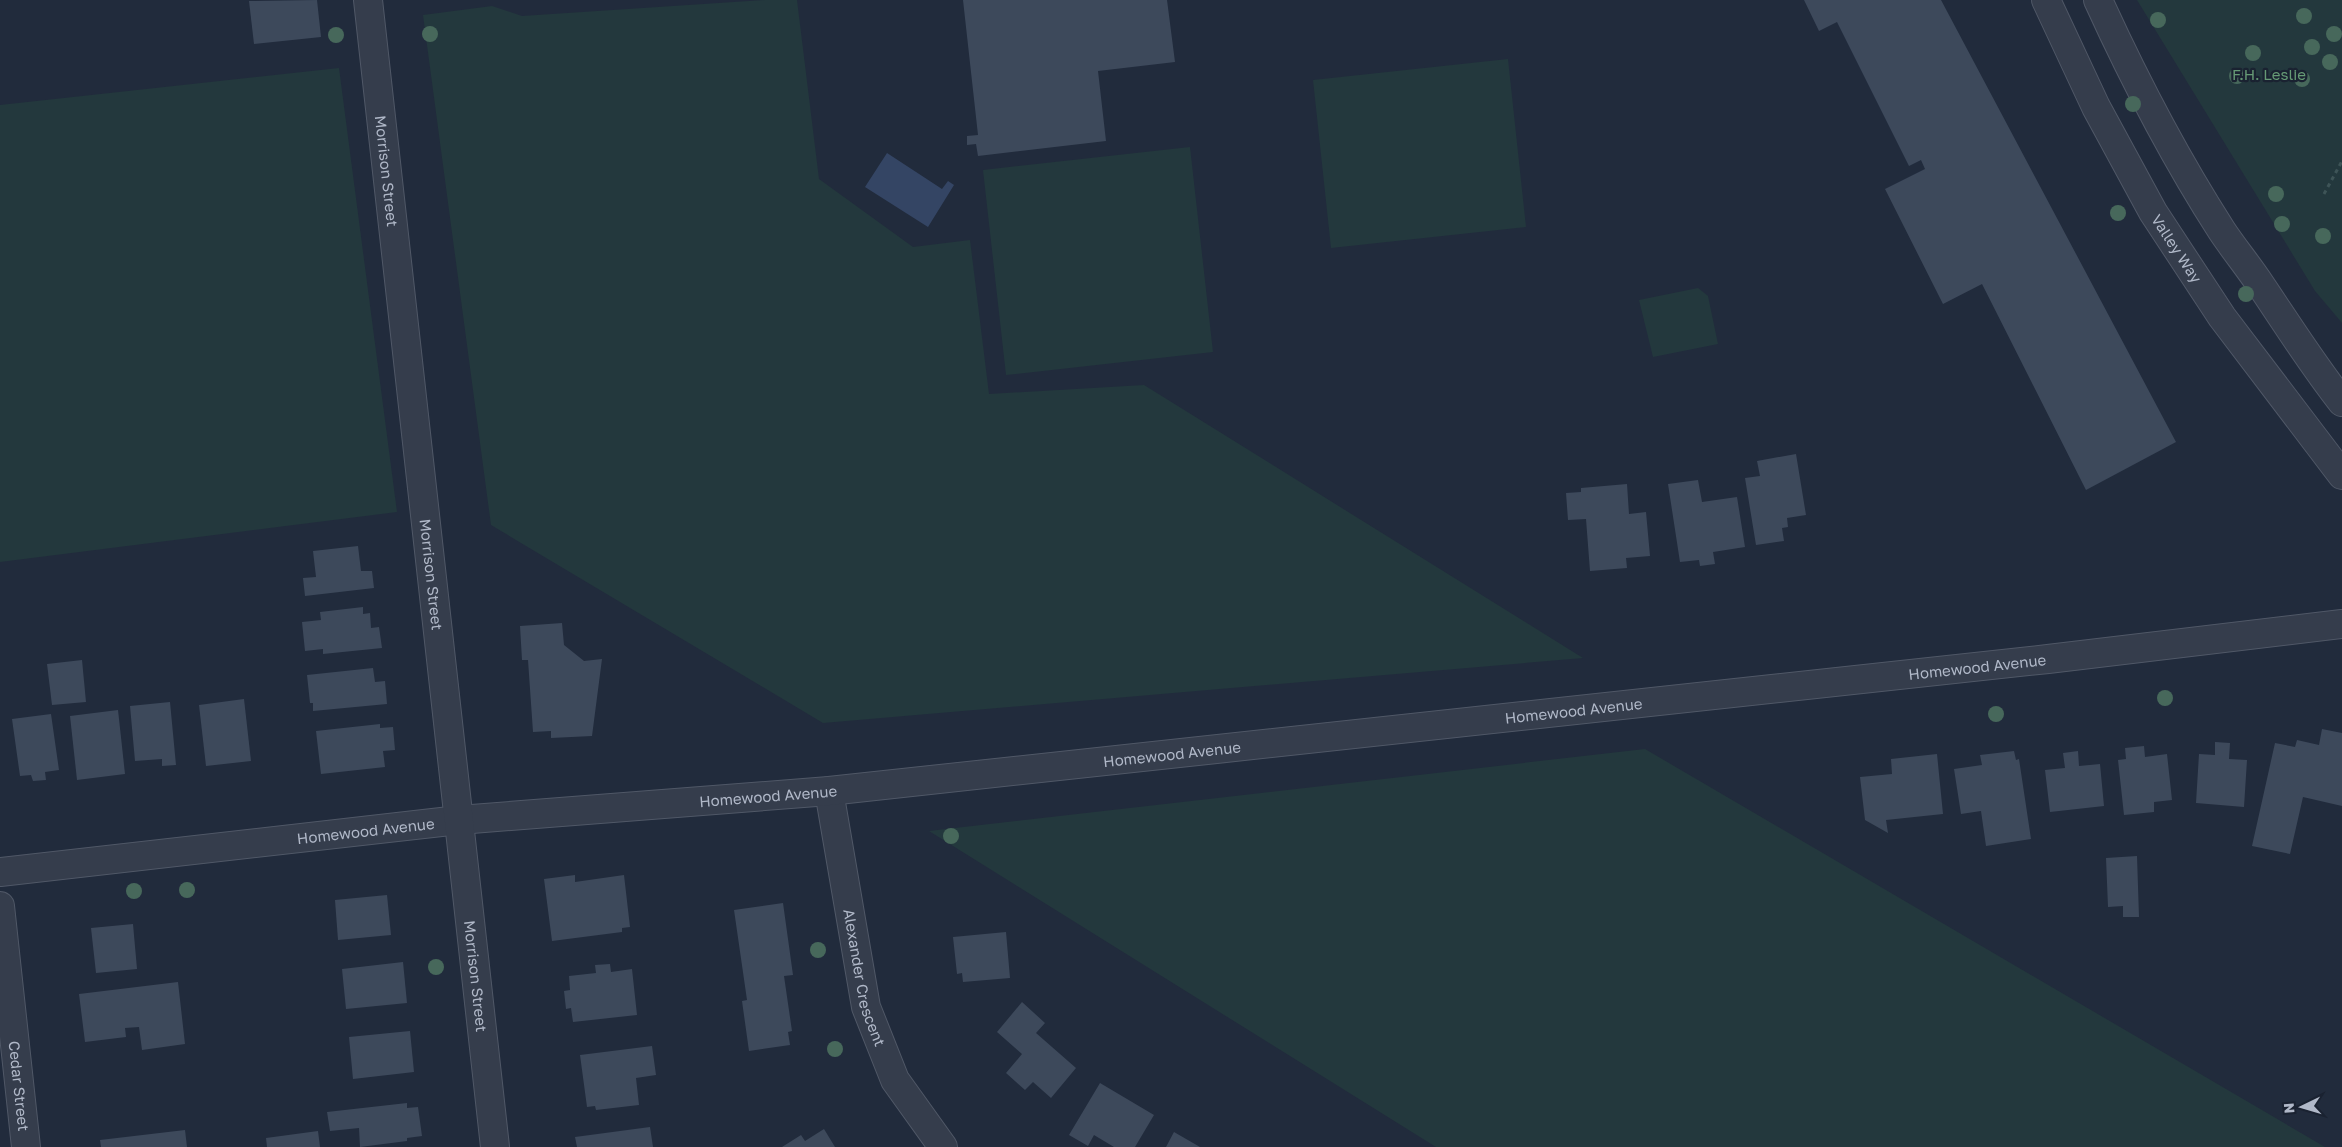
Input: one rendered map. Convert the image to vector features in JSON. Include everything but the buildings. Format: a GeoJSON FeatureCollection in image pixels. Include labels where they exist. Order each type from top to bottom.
{"type":"FeatureCollection","features":[{"type":"Feature","properties":{"kind":"street","name":"Morrison Street"},"geometry":{"type":"LineString","coordinates":[[368,0],[495,1147]]}},
{"type":"Feature","properties":{"kind":"street","name":"Valley Way"},"geometry":{"type":"LineString","coordinates":[[2046,0],[2096,107],[2153,212],[2222,317],[2342,475]]}},
{"type":"Feature","properties":{"kind":"street"},"geometry":{"type":"LineString","coordinates":[[2098,0],[2163,131],[2223,232],[2314,366],[2342,402]]}},
{"type":"Feature","properties":{"kind":"street","name":"Homewood Avenue"},"geometry":{"type":"LineString","coordinates":[[0,872],[458,820],[830,791],[2048,659],[2342,624]]}},
{"type":"Feature","properties":{"kind":"street","name":"Alexander Crescent"},"geometry":{"type":"LineString","coordinates":[[830,791],[866,1007],[895,1080],[943,1147]]}},
{"type":"Feature","properties":{"kind":"street","name":"Cedar Street"},"geometry":{"type":"LineString","coordinates":[[0,906],[26,1147]]}},
{"type":"Feature","properties":{"kind":"path"},"geometry":{"type":"LineString","coordinates":[[2324,194],[2342,162]]}},
{"type":"Feature","properties":{"kind":"green space"},"geometry":{"type":"Polygon","coordinates":[[[765,0],[797,0],[819,179],[913,247],[970,240],[989,394],[1144,385],[1583,658],[823,723],[491,525],[423,15],[492,6],[522,16],[765,0]]]}},
{"type":"Feature","properties":{"kind":"green space","name":"F.H. Leslie"},"geometry":{"type":"Polygon","coordinates":[[[2137,0],[2342,0],[2342,323],[2315,291],[2137,0]]]}},
{"type":"Feature","properties":{"kind":"green space"},"geometry":{"type":"Polygon","coordinates":[[[1508,59],[1526,227],[1331,248],[1313,80],[1508,59]]]}},
{"type":"Feature","properties":{"kind":"green space"},"geometry":{"type":"Polygon","coordinates":[[[339,68],[397,512],[0,562],[0,105],[339,68]]]}},
{"type":"Feature","properties":{"kind":"green space"},"geometry":{"type":"Polygon","coordinates":[[[1190,147],[1213,352],[1006,375],[983,170],[1190,147]]]}},
{"type":"Feature","properties":{"kind":"green space"},"geometry":{"type":"Polygon","coordinates":[[[1698,288],[1708,296],[1718,344],[1653,357],[1639,300],[1698,288]]]}},
{"type":"Feature","properties":{"kind":"green space"},"geometry":{"type":"Polygon","coordinates":[[[1645,749],[2325,1147],[1436,1147],[929,831],[1645,749]]]}},
{"type":"Feature","properties":{"kind":"water"},"geometry":{"type":"Polygon","coordinates":[[[887,153],[942,189],[948,181],[954,185],[928,227],[865,187],[887,153]]]}}]}
